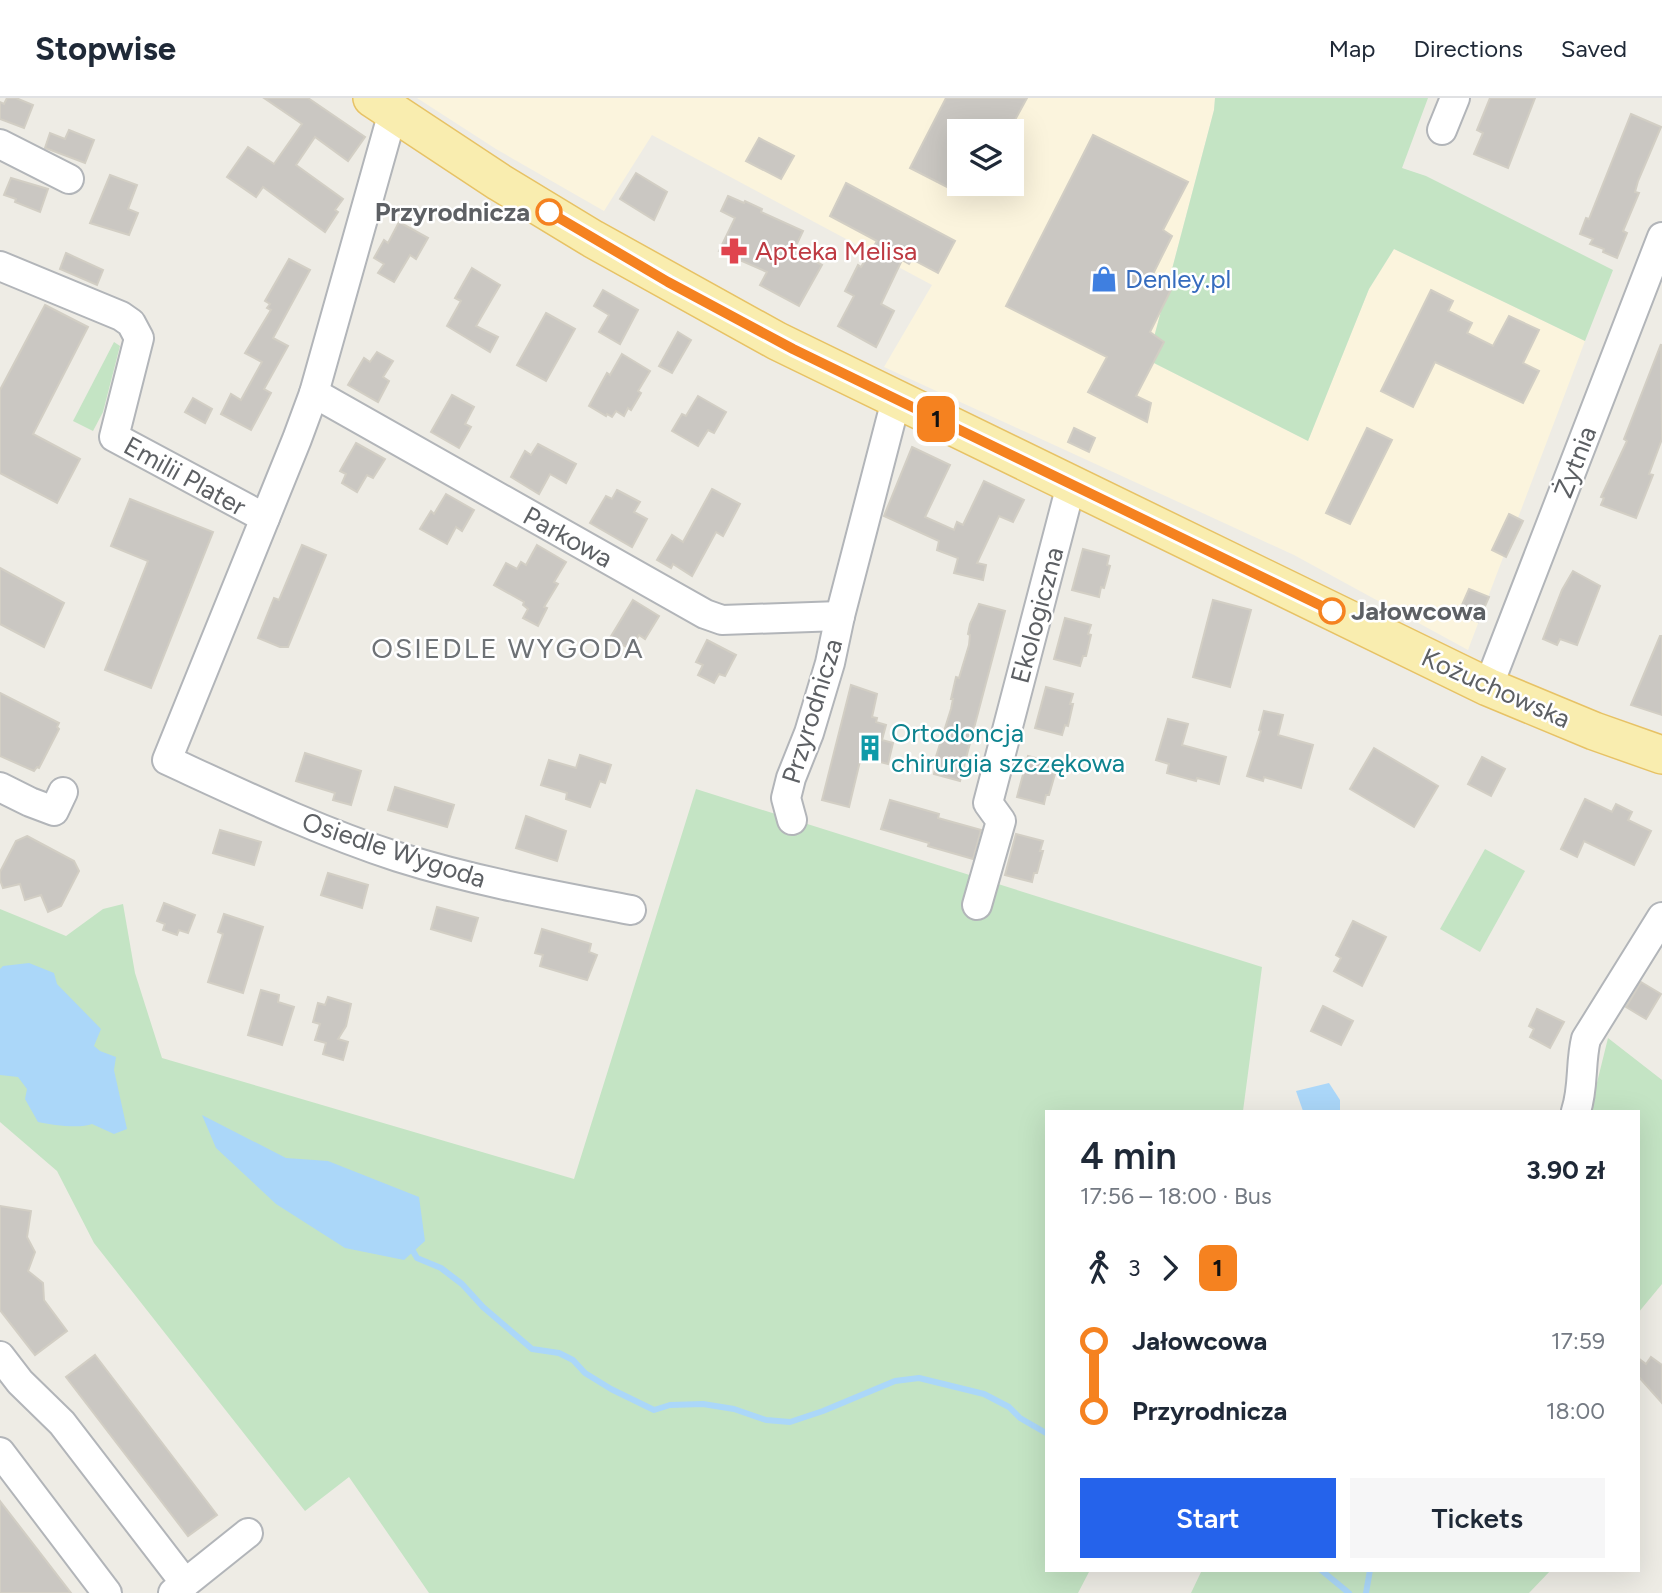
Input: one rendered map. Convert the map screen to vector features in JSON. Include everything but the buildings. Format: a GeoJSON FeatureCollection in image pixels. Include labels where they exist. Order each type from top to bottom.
{"type":"FeatureCollection","features":[{"type":"Feature","properties":{"kind":"main road","name":"Kożuchowska"},"geometry":{"type":"LineString","coordinates":[[382,105],[499,182],[593,239],[777,341],[1488,687],[1662,755]]}},
{"type":"Feature","properties":{"kind":"street"},"geometry":{"type":"LineString","coordinates":[[1442,130],[1455,98]]}},
{"type":"Feature","properties":{"kind":"street","name":"Emilii Plater"},"geometry":{"type":"LineString","coordinates":[[167,760],[298,439],[313,393],[382,105]]}},
{"type":"Feature","properties":{"kind":"street"},"geometry":{"type":"LineString","coordinates":[[0,144],[69,179]]}},
{"type":"Feature","properties":{"kind":"street","name":"Żytnia"},"geometry":{"type":"LineString","coordinates":[[1488,687],[1662,237]]}},
{"type":"Feature","properties":{"kind":"street","name":"Emilii Plater"},"geometry":{"type":"LineString","coordinates":[[0,266],[121,316],[131,323],[139,338],[114,438],[265,518]]}},
{"type":"Feature","properties":{"kind":"street","name":"Parkowa"},"geometry":{"type":"LineString","coordinates":[[313,393],[705,614],[722,620],[840,616]]}},
{"type":"Feature","properties":{"kind":"street","name":"Przyrodnicza"},"geometry":{"type":"LineString","coordinates":[[792,820],[786,798],[788,788],[809,733],[830,663],[896,400]]}},
{"type":"Feature","properties":{"kind":"street","name":"Ekologiczna"},"geometry":{"type":"LineString","coordinates":[[977,905],[1001,821],[988,803],[1071,485]]}},
{"type":"Feature","properties":{"kind":"street","name":"Osiedle Wygoda"},"geometry":{"type":"LineString","coordinates":[[167,760],[304,822],[398,856],[521,890],[631,909]]}},
{"type":"Feature","properties":{"kind":"street"},"geometry":{"type":"LineString","coordinates":[[0,787],[54,811],[63,792]]}},
{"type":"Feature","properties":{"kind":"street"},"geometry":{"type":"LineString","coordinates":[[1576,1110],[1582,1079],[1581,1058],[1586,1039],[1662,917]]}},
{"type":"Feature","properties":{"kind":"street"},"geometry":{"type":"LineString","coordinates":[[0,1356],[20,1382],[62,1423],[179,1588],[248,1534]]}},
{"type":"Feature","properties":{"kind":"street"},"geometry":{"type":"LineString","coordinates":[[0,1451],[107,1593]]}},
{"type":"Feature","properties":{"kind":"shaded area"},"geometry":{"type":"Polygon","coordinates":[[[417,98],[1215,98],[1148,360],[1308,441],[1369,289],[1394,249],[1585,341],[1468,650],[1294,555],[884,367],[932,285],[652,135],[604,211],[496,149],[417,98]]]}},
{"type":"Feature","properties":{"kind":"green space"},"geometry":{"type":"Polygon","coordinates":[[[1215,98],[1428,98],[1402,168],[1426,176],[1613,270],[1585,341],[1394,249],[1369,289],[1308,441],[1148,360],[1215,98]]]}},
{"type":"Feature","properties":{"kind":"green space"},"geometry":{"type":"Polygon","coordinates":[[[114,342],[120,346],[103,412],[93,431],[73,421],[114,342]]]}},
{"type":"Feature","properties":{"kind":"green space"},"geometry":{"type":"Polygon","coordinates":[[[696,789],[1262,967],[1243,1110],[1045,1110],[1045,1572],[1089,1572],[1078,1593],[429,1593],[349,1477],[305,1511],[94,1243],[57,1171],[0,1122],[0,909],[66,936],[103,909],[123,904],[135,973],[162,1058],[574,1179],[696,789]]]}},
{"type":"Feature","properties":{"kind":"green space"},"geometry":{"type":"Polygon","coordinates":[[[1485,849],[1525,871],[1480,952],[1440,929],[1485,849]]]}},
{"type":"Feature","properties":{"kind":"green space"},"geometry":{"type":"Polygon","coordinates":[[[1608,1038],[1662,1080],[1662,1284],[1640,1311],[1640,1110],[1590,1110],[1608,1038]]]}},
{"type":"Feature","properties":{"kind":"green space"},"geometry":{"type":"Polygon","coordinates":[[[1201,1572],[1549,1572],[1529,1593],[1191,1593],[1201,1572]]]}},
{"type":"Feature","properties":{"kind":"water"},"geometry":{"type":"Polygon","coordinates":[[[29,963],[54,973],[57,984],[101,1029],[94,1046],[116,1057],[114,1070],[127,1129],[114,1134],[92,1124],[73,1126],[38,1122],[25,1099],[27,1089],[18,1077],[0,1075],[0,969],[3,966],[29,963]]]}},
{"type":"Feature","properties":{"kind":"water"},"geometry":{"type":"Polygon","coordinates":[[[1329,1083],[1340,1100],[1340,1110],[1303,1110],[1296,1091],[1329,1083]]]}},
{"type":"Feature","properties":{"kind":"water"},"geometry":{"type":"Polygon","coordinates":[[[202,1115],[286,1158],[328,1161],[419,1197],[425,1241],[404,1260],[345,1248],[276,1204],[216,1148],[202,1115]]]}},
{"type":"Feature","properties":{"kind":"waterway"},"geometry":{"type":"LineString","coordinates":[[413,1251],[417,1258],[441,1268],[462,1284],[483,1307],[532,1349],[559,1353],[573,1360],[585,1373],[611,1389],[654,1410],[670,1405],[703,1404],[734,1409],[766,1420],[790,1422],[895,1381],[919,1378],[984,1394],[1009,1407],[1020,1418],[1045,1432]]}},
{"type":"Feature","properties":{"kind":"waterway"},"geometry":{"type":"LineString","coordinates":[[1323,1572],[1349,1593]]}},
{"type":"Feature","properties":{"kind":"waterway"},"geometry":{"type":"LineString","coordinates":[[1366,1593],[1370,1572]]}},
{"type":"Feature","properties":{"kind":"bus line","name":"1"},"geometry":{"type":"LineString","coordinates":[[549,212],[668,282],[777,341],[1332,611]]}},
{"type":"Feature","properties":{"kind":"place","name":"Przyrodnicza"},"geometry":{"type":"Point","coordinates":[549,212]}},
{"type":"Feature","properties":{"kind":"place","name":"Apteka Melisa"},"geometry":{"type":"Point","coordinates":[734,251]}},
{"type":"Feature","properties":{"kind":"place","name":"Denley.pl"},"geometry":{"type":"Point","coordinates":[1104,279]}},
{"type":"Feature","properties":{"kind":"place","name":"Jałowcowa"},"geometry":{"type":"Point","coordinates":[1332,611]}},
{"type":"Feature","properties":{"kind":"place","name":"Ortodoncja chirurgia szczękowa"},"geometry":{"type":"Point","coordinates":[870,748]}},
{"type":"Feature","properties":{"kind":"district","name":"OSIEDLE WYGODA"},"geometry":{"type":"Point","coordinates":[508,648]}}]}
